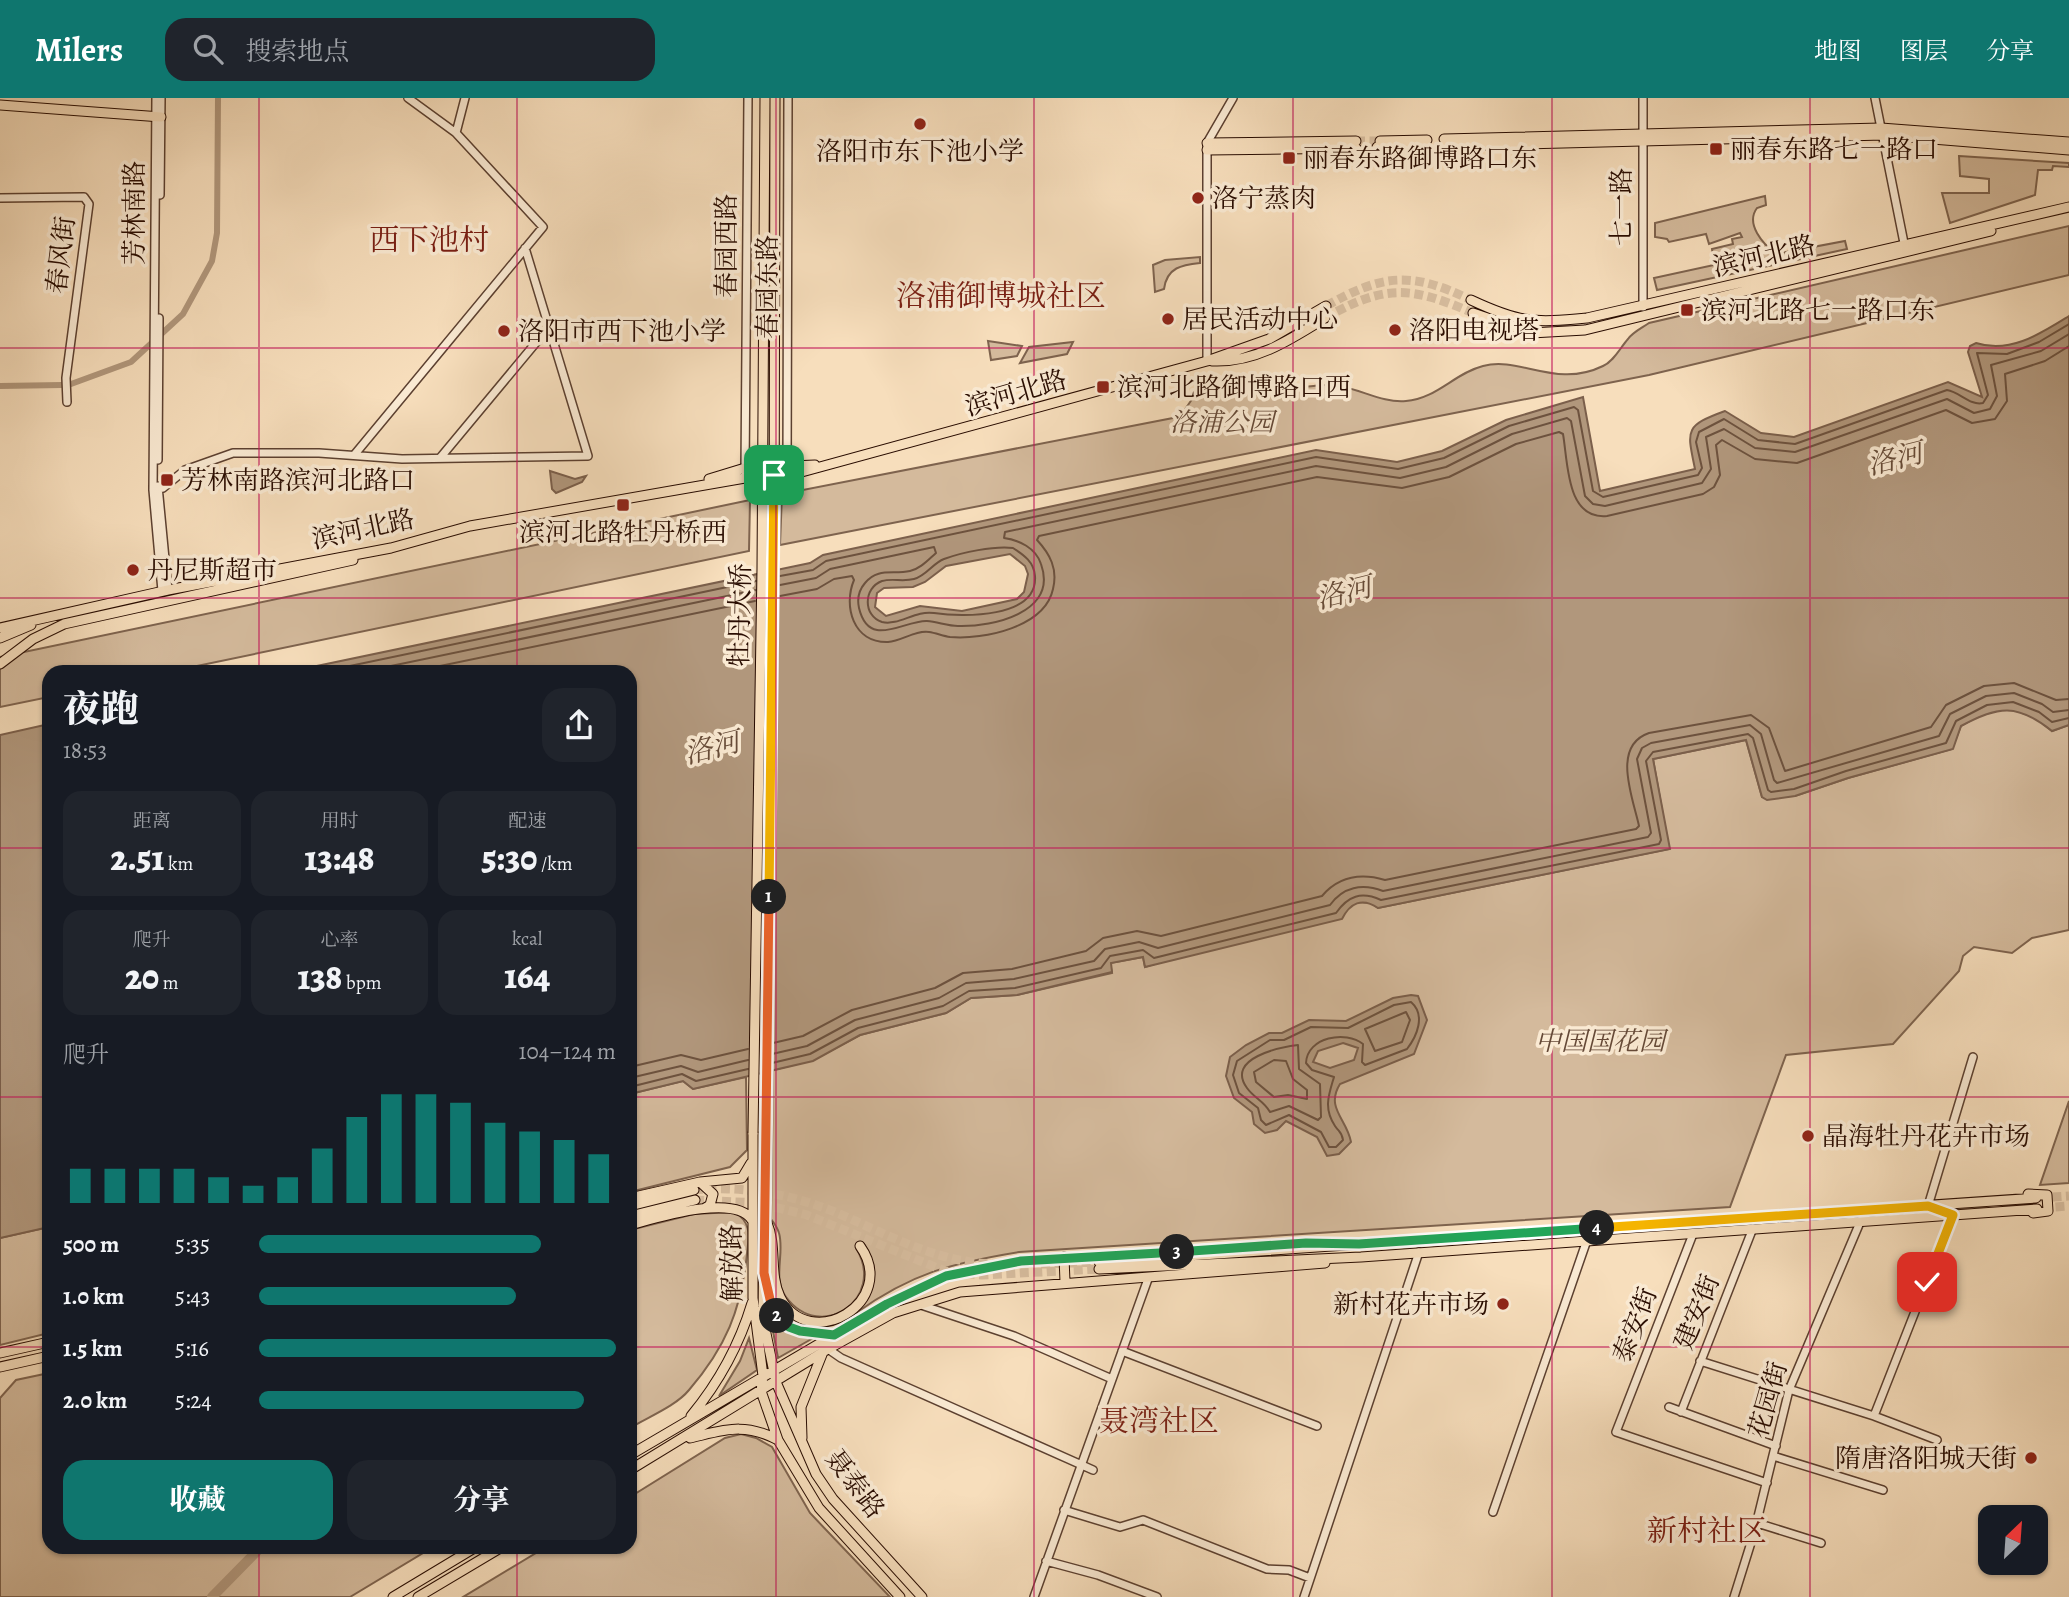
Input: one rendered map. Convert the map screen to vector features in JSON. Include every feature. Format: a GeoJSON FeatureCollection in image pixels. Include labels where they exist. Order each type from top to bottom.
{"type":"FeatureCollection","features":[{"type":"Feature","properties":{"kind":"main road","name":"牡丹大桥"},"geometry":{"type":"LineString","coordinates":[[753,1133],[762,569],[765,98]]}},
{"type":"Feature","properties":{"kind":"main road","name":"牡丹大桥"},"geometry":{"type":"LineString","coordinates":[[765,1130],[774,570],[775,98]]}},
{"type":"Feature","properties":{"kind":"main road"},"geometry":{"type":"LineString","coordinates":[[0,105],[158,119]]}},
{"type":"Feature","properties":{"kind":"main road"},"geometry":{"type":"LineString","coordinates":[[0,111],[158,119]]}},
{"type":"Feature","properties":{"kind":"main road"},"geometry":{"type":"LineString","coordinates":[[1882,132],[2069,150]]}},
{"type":"Feature","properties":{"kind":"main road"},"geometry":{"type":"LineString","coordinates":[[1443,143],[1882,132],[2069,142]]}},
{"type":"Feature","properties":{"kind":"main road"},"geometry":{"type":"LineString","coordinates":[[1378,144],[1426,143]]}},
{"type":"Feature","properties":{"kind":"main road"},"geometry":{"type":"LineString","coordinates":[[1207,146],[1356,144]]}},
{"type":"Feature","properties":{"kind":"main road","name":"滨河北路"},"geometry":{"type":"LineString","coordinates":[[1471,300],[1500,314],[1534,323],[1587,318],[2069,210]]}},
{"type":"Feature","properties":{"kind":"main road","name":"滨河北路"},"geometry":{"type":"LineString","coordinates":[[1473,313],[1531,333],[1585,330],[1906,248]]}},
{"type":"Feature","properties":{"kind":"main road","name":"滨河北路"},"geometry":{"type":"LineString","coordinates":[[0,628],[165,591],[391,548],[470,526],[836,464],[1207,361],[1269,339],[1326,306]]}},
{"type":"Feature","properties":{"kind":"main road","name":"滨河北路"},"geometry":{"type":"LineString","coordinates":[[1207,361],[1235,362],[1258,354],[1282,345],[1325,318]]}},
{"type":"Feature","properties":{"kind":"main road","name":"滨河北路"},"geometry":{"type":"LineString","coordinates":[[677,489],[745,468],[787,472]]}},
{"type":"Feature","properties":{"kind":"main road"},"geometry":{"type":"LineString","coordinates":[[0,664],[33,639],[64,624],[228,586],[335,565],[391,548]]}},
{"type":"Feature","properties":{"kind":"main road","name":"滨河北路"},"geometry":{"type":"LineString","coordinates":[[0,638],[60,614]]}},
{"type":"Feature","properties":{"kind":"main road","name":"解放路"},"geometry":{"type":"LineString","coordinates":[[765,1130],[763,1319],[776,1382]]}},
{"type":"Feature","properties":{"kind":"main road","name":"解放路"},"geometry":{"type":"LineString","coordinates":[[753,1133],[753,1298],[763,1376],[761,1391]]}},
{"type":"Feature","properties":{"kind":"main road"},"geometry":{"type":"LineString","coordinates":[[637,1204],[742,1178],[752,1159]]}},
{"type":"Feature","properties":{"kind":"main road"},"geometry":{"type":"LineString","coordinates":[[637,1213],[696,1191]]}},
{"type":"Feature","properties":{"kind":"main road"},"geometry":{"type":"LineString","coordinates":[[637,1197],[696,1191],[713,1194],[710,1205],[705,1208]]}},
{"type":"Feature","properties":{"kind":"main road"},"geometry":{"type":"LineString","coordinates":[[2047,1195],[2049,1209],[1861,1220],[1361,1257],[1099,1266],[1359,1244],[1928,1206],[2047,1195]]}},
{"type":"Feature","properties":{"kind":"main road"},"geometry":{"type":"LineString","coordinates":[[1928,1206],[1953,1215]]}},
{"type":"Feature","properties":{"kind":"main road"},"geometry":{"type":"LineString","coordinates":[[637,1223],[705,1208],[735,1209],[749,1215],[752,1221]]}},
{"type":"Feature","properties":{"kind":"main road"},"geometry":{"type":"LineString","coordinates":[[765,1217],[773,1240],[775,1284],[781,1299],[805,1319],[821,1322],[837,1320],[858,1305],[870,1277],[870,1265],[860,1246]]}},
{"type":"Feature","properties":{"kind":"main road"},"geometry":{"type":"LineString","coordinates":[[1629,1226],[1629,1238]]}},
{"type":"Feature","properties":{"kind":"main road"},"geometry":{"type":"LineString","coordinates":[[637,1451],[887,1304],[946,1276],[1021,1261],[1064,1257],[1306,1243],[1359,1244]]}},
{"type":"Feature","properties":{"kind":"main road"},"geometry":{"type":"LineString","coordinates":[[1064,1257],[1065,1282]]}},
{"type":"Feature","properties":{"kind":"main road"},"geometry":{"type":"LineString","coordinates":[[637,1466],[825,1351],[894,1312],[917,1303],[960,1292],[1065,1282],[1148,1279],[1308,1266],[1361,1257]]}},
{"type":"Feature","properties":{"kind":"main road"},"geometry":{"type":"LineString","coordinates":[[764,1273],[772,1308],[780,1320],[800,1331],[834,1335]]}},
{"type":"Feature","properties":{"kind":"main road"},"geometry":{"type":"LineString","coordinates":[[686,1422],[722,1376],[741,1339],[753,1298]]}},
{"type":"Feature","properties":{"kind":"main road"},"geometry":{"type":"LineString","coordinates":[[0,1353],[42,1344]]}},
{"type":"Feature","properties":{"kind":"main road"},"geometry":{"type":"LineString","coordinates":[[803,1446],[801,1407],[825,1351]]}},
{"type":"Feature","properties":{"kind":"main road"},"geometry":{"type":"LineString","coordinates":[[0,1367],[42,1358]]}},
{"type":"Feature","properties":{"kind":"main road","name":"聂泰路"},"geometry":{"type":"LineString","coordinates":[[776,1382],[816,1474],[833,1499],[922,1597]]}},
{"type":"Feature","properties":{"kind":"main road","name":"聂泰路"},"geometry":{"type":"LineString","coordinates":[[761,1391],[778,1440],[819,1508],[900,1597]]}},
{"type":"Feature","properties":{"kind":"main road"},"geometry":{"type":"LineString","coordinates":[[682,1440],[738,1428],[752,1429],[778,1440]]}},
{"type":"Feature","properties":{"kind":"main road"},"geometry":{"type":"LineString","coordinates":[[393,1597],[464,1554]]}},
{"type":"Feature","properties":{"kind":"main road"},"geometry":{"type":"LineString","coordinates":[[418,1597],[490,1554]]}},
{"type":"Feature","properties":{"kind":"street","name":"芳林南路"},"geometry":{"type":"LineString","coordinates":[[155,490],[158,98]]}},
{"type":"Feature","properties":{"kind":"street"},"geometry":{"type":"LineString","coordinates":[[355,454],[543,227],[456,133],[408,98]]}},
{"type":"Feature","properties":{"kind":"street"},"geometry":{"type":"LineString","coordinates":[[456,133],[466,98]]}},
{"type":"Feature","properties":{"kind":"street","name":"春园西路"},"geometry":{"type":"LineString","coordinates":[[745,478],[748,98]]}},
{"type":"Feature","properties":{"kind":"street","name":"春园东路"},"geometry":{"type":"LineString","coordinates":[[787,472],[788,98]]}},
{"type":"Feature","properties":{"kind":"street"},"geometry":{"type":"LineString","coordinates":[[1207,361],[1207,146],[1233,98]]}},
{"type":"Feature","properties":{"kind":"street","name":"七一路"},"geometry":{"type":"LineString","coordinates":[[1643,98],[1643,316]]}},
{"type":"Feature","properties":{"kind":"street"},"geometry":{"type":"LineString","coordinates":[[1875,98],[1906,248]]}},
{"type":"Feature","properties":{"kind":"street","name":"春风街"},"geometry":{"type":"LineString","coordinates":[[0,198],[84,197],[89,204],[66,378],[67,402]]}},
{"type":"Feature","properties":{"kind":"street"},"geometry":{"type":"LineString","coordinates":[[165,591],[155,490],[184,470],[233,453],[440,458],[588,456],[525,248]]}},
{"type":"Feature","properties":{"kind":"street"},"geometry":{"type":"LineString","coordinates":[[440,458],[549,327]]}},
{"type":"Feature","properties":{"kind":"street"},"geometry":{"type":"LineString","coordinates":[[1928,1206],[1973,1057]]}},
{"type":"Feature","properties":{"kind":"street"},"geometry":{"type":"LineString","coordinates":[[1874,1416],[1953,1215]]}},
{"type":"Feature","properties":{"kind":"street","name":"花园街"},"geometry":{"type":"LineString","coordinates":[[1734,1597],[1757,1523],[1789,1390],[1861,1220]]}},
{"type":"Feature","properties":{"kind":"street","name":"建安街"},"geometry":{"type":"LineString","coordinates":[[1681,1412],[1753,1228]]}},
{"type":"Feature","properties":{"kind":"street","name":"泰安街"},"geometry":{"type":"LineString","coordinates":[[1693,1234],[1616,1432],[1767,1483]]}},
{"type":"Feature","properties":{"kind":"street"},"geometry":{"type":"LineString","coordinates":[[1493,1512],[1587,1240]]}},
{"type":"Feature","properties":{"kind":"street"},"geometry":{"type":"LineString","coordinates":[[1304,1597],[1419,1252]]}},
{"type":"Feature","properties":{"kind":"street"},"geometry":{"type":"LineString","coordinates":[[1034,1597],[1148,1279]]}},
{"type":"Feature","properties":{"kind":"street"},"geometry":{"type":"LineString","coordinates":[[917,1303],[1014,1336],[1112,1379]]}},
{"type":"Feature","properties":{"kind":"street"},"geometry":{"type":"LineString","coordinates":[[825,1351],[1093,1470]]}},
{"type":"Feature","properties":{"kind":"street"},"geometry":{"type":"LineString","coordinates":[[1122,1351],[1317,1426]]}},
{"type":"Feature","properties":{"kind":"street"},"geometry":{"type":"LineString","coordinates":[[1700,1361],[1874,1416],[1937,1440]]}},
{"type":"Feature","properties":{"kind":"street"},"geometry":{"type":"LineString","coordinates":[[1669,1407],[1776,1446]]}},
{"type":"Feature","properties":{"kind":"street"},"geometry":{"type":"LineString","coordinates":[[1773,1456],[1883,1490]]}},
{"type":"Feature","properties":{"kind":"street"},"geometry":{"type":"LineString","coordinates":[[1064,1510],[1119,1527],[1130,1521],[1143,1520],[1267,1569],[1289,1570],[1310,1578]]}},
{"type":"Feature","properties":{"kind":"street"},"geometry":{"type":"LineString","coordinates":[[1757,1523],[1821,1543]]}},
{"type":"Feature","properties":{"kind":"street"},"geometry":{"type":"LineString","coordinates":[[1046,1561],[1098,1575],[1157,1597]]}},
{"type":"Feature","properties":{"kind":"green space"},"geometry":{"type":"Polygon","coordinates":[[[1959,156],[2069,163],[2069,167],[2053,166],[2052,170],[2038,170],[2035,195],[1950,223],[1942,193],[1989,193],[1989,179],[1960,176],[1959,156]]]}},
{"type":"Feature","properties":{"kind":"green space"},"geometry":{"type":"Polygon","coordinates":[[[1765,196],[1766,205],[1757,208],[1754,214],[1754,227],[1761,239],[1776,254],[1845,241],[1847,249],[1657,290],[1654,278],[1714,265],[1712,249],[1733,244],[1732,239],[1742,237],[1740,233],[1709,244],[1706,234],[1669,242],[1667,239],[1655,237],[1655,223],[1765,196]]]}},
{"type":"Feature","properties":{"kind":"green space","name":"洛浦公园"},"geometry":{"type":"Polygon","coordinates":[[[2069,226],[2069,275],[1649,375],[780,545],[782,494],[1178,417],[1198,392],[1209,386],[1225,385],[1265,392],[1330,385],[1389,400],[1406,401],[1427,396],[1463,374],[1483,366],[1511,365],[1570,374],[1586,372],[1607,364],[1635,332],[1649,323],[2069,226]]]}},
{"type":"Feature","properties":{"kind":"green space"},"geometry":{"type":"Polygon","coordinates":[[[1200,257],[1200,263],[1176,268],[1168,276],[1164,289],[1155,292],[1153,265],[1165,260],[1200,257]]]}},
{"type":"Feature","properties":{"kind":"green space"},"geometry":{"type":"Polygon","coordinates":[[[988,341],[1022,346],[1017,356],[991,360],[988,341]]]}},
{"type":"Feature","properties":{"kind":"green space"},"geometry":{"type":"Polygon","coordinates":[[[1073,342],[1067,354],[1020,363],[1029,347],[1073,342]]]}},
{"type":"Feature","properties":{"kind":"green space"},"geometry":{"type":"Polygon","coordinates":[[[750,500],[749,551],[202,665],[42,665],[42,698],[0,707],[0,657],[750,500]]]}},
{"type":"Feature","properties":{"kind":"green space","name":"中国国花园"},"geometry":{"type":"Polygon","coordinates":[[[2011,709],[2036,718],[2052,731],[2069,725],[2069,930],[2032,938],[2012,953],[1974,947],[1963,956],[1959,971],[1893,1044],[1786,1055],[1730,1207],[1019,1252],[933,1272],[896,1288],[856,1313],[868,1296],[874,1280],[872,1262],[864,1244],[856,1248],[863,1266],[863,1283],[857,1298],[846,1309],[832,1315],[816,1316],[800,1310],[782,1290],[779,1274],[780,1241],[771,1219],[773,1070],[813,1060],[860,1035],[946,1013],[971,998],[1017,995],[1112,973],[1110,963],[1143,957],[1145,967],[1359,902],[1371,903],[1378,908],[1669,849],[1653,759],[1746,740],[1762,797],[1795,796],[1952,749],[1961,726],[1988,711],[2011,709]]]}},
{"type":"Feature","properties":{"kind":"green space"},"geometry":{"type":"Polygon","coordinates":[[[746,1077],[747,1150],[730,1167],[637,1190],[637,1092],[683,1081],[693,1089],[746,1077]]]}},
{"type":"Feature","properties":{"kind":"green space"},"geometry":{"type":"Polygon","coordinates":[[[2069,1101],[2069,1183],[2040,1185],[2069,1101]]]}},
{"type":"Feature","properties":{"kind":"green space"},"geometry":{"type":"Polygon","coordinates":[[[734,1212],[747,1225],[748,1241],[741,1293],[730,1327],[702,1374],[683,1396],[637,1424],[637,1228],[694,1214],[734,1212]]]}},
{"type":"Feature","properties":{"kind":"green space"},"geometry":{"type":"Polygon","coordinates":[[[42,1229],[42,1335],[0,1345],[0,1238],[42,1229]]]}},
{"type":"Feature","properties":{"kind":"green space"},"geometry":{"type":"Polygon","coordinates":[[[770,1315],[790,1331],[815,1337],[778,1358],[770,1315]]]}},
{"type":"Feature","properties":{"kind":"green space"},"geometry":{"type":"Polygon","coordinates":[[[749,1338],[757,1370],[719,1396],[740,1361],[749,1338]]]}},
{"type":"Feature","properties":{"kind":"green space"},"geometry":{"type":"Polygon","coordinates":[[[42,1374],[42,1554],[421,1554],[350,1597],[0,1597],[0,1398],[16,1380],[42,1374]]]}},
{"type":"Feature","properties":{"kind":"green space"},"geometry":{"type":"Polygon","coordinates":[[[741,1434],[756,1438],[772,1447],[810,1513],[890,1597],[463,1597],[534,1554],[637,1554],[637,1493],[725,1438],[741,1434]]]}},
{"type":"Feature","properties":{"kind":"water","name":"洛河"},"geometry":{"type":"Polygon","coordinates":[[[2069,316],[2069,725],[2052,731],[2018,712],[1997,711],[1961,726],[1953,749],[1848,778],[1795,796],[1767,800],[1762,797],[1746,740],[1653,759],[1670,849],[1378,908],[1367,903],[1357,903],[1342,919],[1145,967],[1143,957],[1111,963],[1112,972],[1017,995],[971,998],[946,1013],[860,1035],[813,1061],[693,1089],[683,1081],[637,1092],[637,665],[322,665],[810,563],[823,555],[1316,450],[1397,462],[1442,451],[1506,420],[1583,397],[1600,491],[1695,469],[1690,437],[1692,431],[1702,421],[1725,411],[1761,433],[1794,437],[1948,382],[1982,397],[1968,352],[1970,346],[1976,343],[1989,346],[2013,344],[2036,335],[2069,316]],[[1010,554],[946,566],[925,582],[913,587],[884,588],[877,593],[875,607],[886,616],[920,606],[962,611],[1017,599],[1024,592],[1028,574],[1025,566],[1010,554]]]}},
{"type":"Feature","properties":{"kind":"water"},"geometry":{"type":"Polygon","coordinates":[[[550,471],[575,479],[586,476],[582,482],[556,493],[552,489],[550,471]]]}},
{"type":"Feature","properties":{"kind":"water"},"geometry":{"type":"Polygon","coordinates":[[[42,726],[42,1229],[0,1238],[0,735],[42,726]]]}},
{"type":"Feature","properties":{"kind":"water"},"geometry":{"type":"Polygon","coordinates":[[[1418,996],[1427,1020],[1414,1054],[1340,1084],[1336,1092],[1336,1107],[1351,1142],[1339,1154],[1327,1156],[1317,1137],[1286,1121],[1277,1130],[1265,1133],[1254,1124],[1252,1112],[1234,1098],[1226,1076],[1230,1057],[1246,1045],[1269,1033],[1282,1033],[1309,1020],[1346,1021],[1393,998],[1418,996]],[[1343,1043],[1318,1051],[1313,1062],[1330,1068],[1354,1060],[1358,1048],[1343,1043]]]}},
{"type":"Feature","properties":{"kind":"waterway"},"geometry":{"type":"LineString","coordinates":[[71,384],[131,362],[183,314],[212,261],[217,233],[218,98]]}},
{"type":"Feature","properties":{"kind":"waterway"},"geometry":{"type":"LineString","coordinates":[[0,386],[62,385]]}},
{"type":"Feature","properties":{"kind":"waterway"},"geometry":{"type":"LineString","coordinates":[[212,1597],[254,1554]]}},
{"type":"Feature","properties":{"kind":"tunnel"},"geometry":{"type":"LineString","coordinates":[[1356,141],[1380,141]]}},
{"type":"Feature","properties":{"kind":"tunnel"},"geometry":{"type":"LineString","coordinates":[[1356,148],[1377,147]]}},
{"type":"Feature","properties":{"kind":"tunnel"},"geometry":{"type":"LineString","coordinates":[[1326,306],[1364,287],[1397,280],[1431,284],[1471,300]]}},
{"type":"Feature","properties":{"kind":"tunnel"},"geometry":{"type":"LineString","coordinates":[[1325,318],[1365,299],[1398,293],[1432,298],[1473,313]]}},
{"type":"Feature","properties":{"kind":"tunnel"},"geometry":{"type":"LineString","coordinates":[[694,1190],[751,1190],[788,1197],[824,1208],[935,1254],[975,1263],[996,1264]]}},
{"type":"Feature","properties":{"kind":"tunnel"},"geometry":{"type":"LineString","coordinates":[[2039,1198],[2069,1196]]}},
{"type":"Feature","properties":{"kind":"tunnel"},"geometry":{"type":"LineString","coordinates":[[695,1200],[758,1203],[807,1215],[945,1271],[982,1275],[1099,1269]]}},
{"type":"Feature","properties":{"kind":"tunnel"},"geometry":{"type":"LineString","coordinates":[[2042,1208],[2069,1206]]}},
{"type":"Feature","properties":{"kind":"tunnel"},"geometry":{"type":"LineString","coordinates":[[1041,1264],[1099,1262]]}},
{"type":"Feature","properties":{"kind":"place","name":"洛阳市东下池小学"},"geometry":{"type":"Point","coordinates":[920,124]}},
{"type":"Feature","properties":{"kind":"place","name":"丽春东路七一路口"},"geometry":{"type":"Point","coordinates":[1716,149]}},
{"type":"Feature","properties":{"kind":"place","name":"丽春东路御博路口东"},"geometry":{"type":"Point","coordinates":[1289,158]}},
{"type":"Feature","properties":{"kind":"place","name":"洛宁蒸肉"},"geometry":{"type":"Point","coordinates":[1198,198]}},
{"type":"Feature","properties":{"kind":"place","name":"滨河北路七一路口东"},"geometry":{"type":"Point","coordinates":[1687,310]}},
{"type":"Feature","properties":{"kind":"place","name":"居民活动中心"},"geometry":{"type":"Point","coordinates":[1168,319]}},
{"type":"Feature","properties":{"kind":"place","name":"洛阳电视塔"},"geometry":{"type":"Point","coordinates":[1395,330]}},
{"type":"Feature","properties":{"kind":"place","name":"洛阳市西下池小学"},"geometry":{"type":"Point","coordinates":[504,331]}},
{"type":"Feature","properties":{"kind":"place","name":"滨河北路御博路口西"},"geometry":{"type":"Point","coordinates":[1103,387]}},
{"type":"Feature","properties":{"kind":"place","name":"芳林南路滨河北路口"},"geometry":{"type":"Point","coordinates":[167,480]}},
{"type":"Feature","properties":{"kind":"place","name":"滨河北路牡丹桥西"},"geometry":{"type":"Point","coordinates":[623,505]}},
{"type":"Feature","properties":{"kind":"place","name":"丹尼斯超市"},"geometry":{"type":"Point","coordinates":[133,570]}},
{"type":"Feature","properties":{"kind":"place","name":"晶海牡丹花卉市场"},"geometry":{"type":"Point","coordinates":[1808,1136]}},
{"type":"Feature","properties":{"kind":"place","name":"新村花卉市场"},"geometry":{"type":"Point","coordinates":[1503,1304]}},
{"type":"Feature","properties":{"kind":"place","name":"隋唐洛阳城天街"},"geometry":{"type":"Point","coordinates":[2031,1458]}},
{"type":"Feature","properties":{"kind":"district","name":"西下池村"},"geometry":{"type":"Point","coordinates":[429,240]}},
{"type":"Feature","properties":{"kind":"district","name":"洛浦御博城社区"},"geometry":{"type":"Point","coordinates":[1001,296]}},
{"type":"Feature","properties":{"kind":"district","name":"聂湾社区"},"geometry":{"type":"Point","coordinates":[1159,1421]}},
{"type":"Feature","properties":{"kind":"district","name":"新村社区"},"geometry":{"type":"Point","coordinates":[1707,1531]}},
{"type":"Feature","properties":{"kind":"route"},"geometry":{"type":"LineString","coordinates":[[774,475],[764,1273],[772,1308],[789,1327],[810,1333],[834,1335],[887,1304],[946,1276],[1021,1261],[1306,1243],[1359,1244],[1928,1206],[1953,1215],[1927,1282]]}}]}
